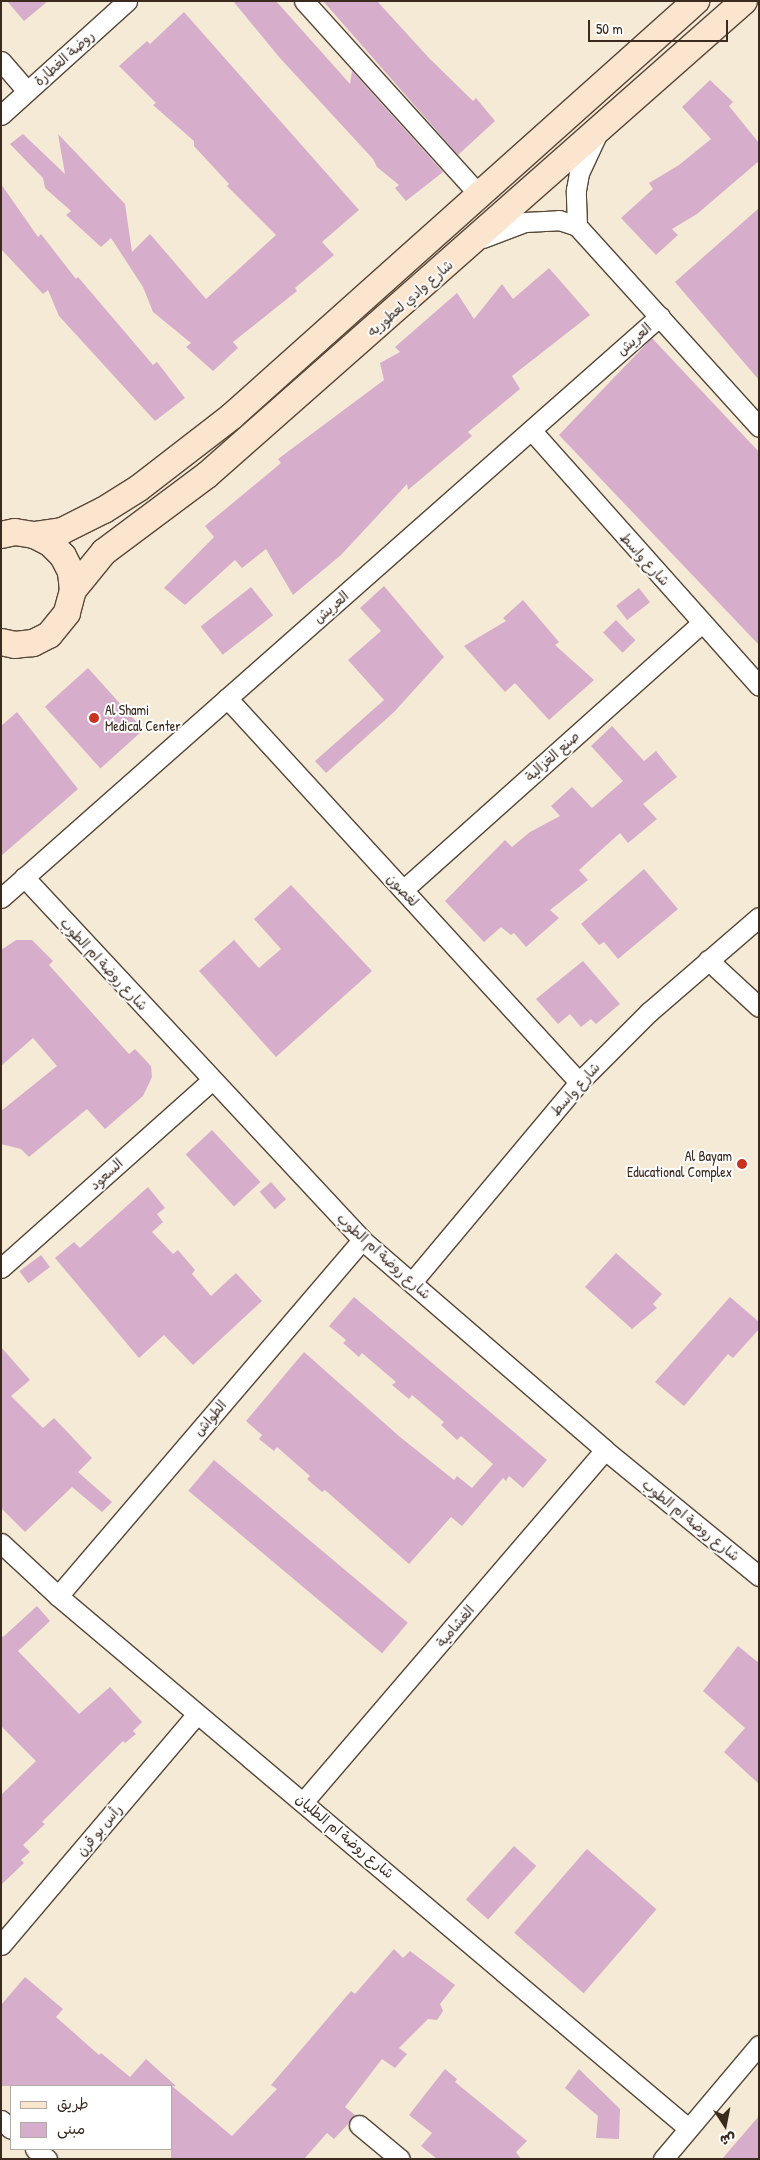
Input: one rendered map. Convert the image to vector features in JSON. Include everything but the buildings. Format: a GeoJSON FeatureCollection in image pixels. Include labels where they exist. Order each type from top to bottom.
{"type":"FeatureCollection","features":[{"type":"Feature","properties":{"kind":"street","name":"روضة الغطارة"},"geometry":{"type":"LineString","coordinates":[[1,115],[127,1]]}},
{"type":"Feature","properties":{"kind":"street"},"geometry":{"type":"LineString","coordinates":[[304,1],[480,196]]}},
{"type":"Feature","properties":{"kind":"street"},"geometry":{"type":"LineString","coordinates":[[13,532],[62,531],[83,523],[183,455],[480,196],[696,1]]}},
{"type":"Feature","properties":{"kind":"street","name":"شارع وادي لعطوريه"},"geometry":{"type":"LineString","coordinates":[[73,590],[104,552],[207,475],[473,243],[744,1]]}},
{"type":"Feature","properties":{"kind":"street"},"geometry":{"type":"LineString","coordinates":[[1,61],[27,91]]}},
{"type":"Feature","properties":{"kind":"street"},"geometry":{"type":"LineString","coordinates":[[577,226],[576,190],[579,172],[600,130]]}},
{"type":"Feature","properties":{"kind":"street"},"geometry":{"type":"LineString","coordinates":[[473,243],[525,222],[559,220],[577,226],[759,427]]}},
{"type":"Feature","properties":{"kind":"street","name":"العريش"},"geometry":{"type":"LineString","coordinates":[[1,898],[532,432],[660,316]]}},
{"type":"Feature","properties":{"kind":"street","name":"شارع واسط"},"geometry":{"type":"LineString","coordinates":[[532,432],[759,686]]}},
{"type":"Feature","properties":{"kind":"street"},"geometry":{"type":"LineString","coordinates":[[6,647],[33,643],[49,635],[67,613],[73,590],[71,572],[63,556],[50,543],[13,532]]}},
{"type":"Feature","properties":{"kind":"street","name":"صنع الغزالية"},"geometry":{"type":"LineString","coordinates":[[403,890],[702,623]]}},
{"type":"Feature","properties":{"kind":"street","name":"لغصون"},"geometry":{"type":"LineString","coordinates":[[227,698],[580,1082]]}},
{"type":"Feature","properties":{"kind":"street","name":"شارع روضة ام الطوب"},"geometry":{"type":"LineString","coordinates":[[24,877],[211,1081],[362,1240],[605,1450],[759,1576]]}},
{"type":"Feature","properties":{"kind":"street","name":"شارع واسط"},"geometry":{"type":"LineString","coordinates":[[412,1282],[580,1082],[649,1012],[759,917]]}},
{"type":"Feature","properties":{"kind":"street"},"geometry":{"type":"LineString","coordinates":[[708,960],[759,1006]]}},
{"type":"Feature","properties":{"kind":"street","name":"السعود"},"geometry":{"type":"LineString","coordinates":[[1,1268],[211,1081]]}},
{"type":"Feature","properties":{"kind":"street","name":"الطواش"},"geometry":{"type":"LineString","coordinates":[[58,1596],[362,1240]]}},
{"type":"Feature","properties":{"kind":"street","name":"الغشامية"},"geometry":{"type":"LineString","coordinates":[[304,1801],[605,1450]]}},
{"type":"Feature","properties":{"kind":"street","name":"شارع روضة ام الطليان"},"geometry":{"type":"LineString","coordinates":[[1,1543],[58,1596],[197,1714],[304,1801],[688,2128]]}},
{"type":"Feature","properties":{"kind":"street","name":"رأس بو قرن"},"geometry":{"type":"LineString","coordinates":[[2,1941],[197,1714]]}},
{"type":"Feature","properties":{"kind":"street"},"geometry":{"type":"LineString","coordinates":[[663,2159],[759,2045]]}},
{"type":"Feature","properties":{"kind":"street"},"geometry":{"type":"LineString","coordinates":[[359,2125],[400,2159]]}},
{"type":"Feature","properties":{"kind":"street"},"geometry":{"type":"LineString","coordinates":[[36,2150],[47,2159]]}},
{"type":"Feature","properties":{"kind":"place","name":"Al Shami Medical Center"},"geometry":{"type":"Point","coordinates":[94,718]}},
{"type":"Feature","properties":{"kind":"place","name":"Al Bayam Educational Complex"},"geometry":{"type":"Point","coordinates":[742,1164]}}]}
